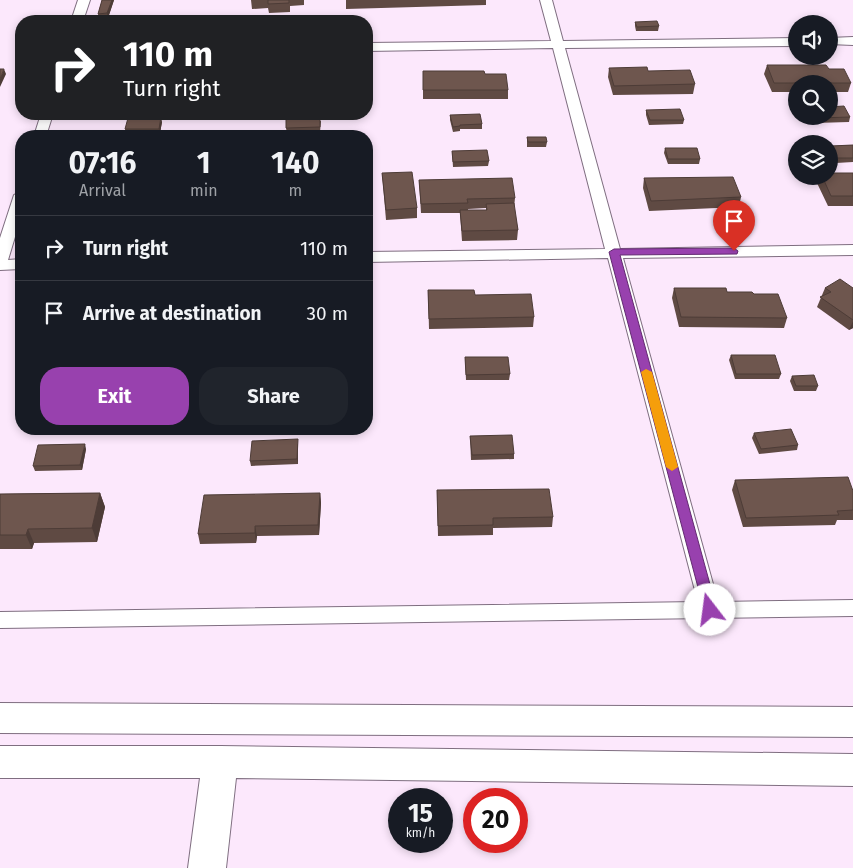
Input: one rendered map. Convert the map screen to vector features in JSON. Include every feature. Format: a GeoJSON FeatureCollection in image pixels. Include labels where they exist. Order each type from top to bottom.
{"type":"FeatureCollection","features":[{"type":"Feature","properties":{"kind":"street"},"geometry":{"type":"LineString","coordinates":[[0,718],[853,722]]}},
{"type":"Feature","properties":{"kind":"street"},"geometry":{"type":"LineString","coordinates":[[0,762],[220,762],[853,770]]}},
{"type":"Feature","properties":{"kind":"street"},"geometry":{"type":"LineString","coordinates":[[207,868],[220,762]]}},
{"type":"Feature","properties":{"kind":"lane"},"geometry":{"type":"LineString","coordinates":[[79,15],[84,0]]}},
{"type":"Feature","properties":{"kind":"lane"},"geometry":{"type":"LineString","coordinates":[[546,0],[710,610]]}},
{"type":"Feature","properties":{"kind":"lane"},"geometry":{"type":"LineString","coordinates":[[838,41],[853,41]]}},
{"type":"Feature","properties":{"kind":"lane"},"geometry":{"type":"LineString","coordinates":[[373,48],[788,42]]}},
{"type":"Feature","properties":{"kind":"lane"},"geometry":{"type":"LineString","coordinates":[[0,261],[15,214]]}},
{"type":"Feature","properties":{"kind":"lane"},"geometry":{"type":"LineString","coordinates":[[373,258],[614,252],[853,250]]}},
{"type":"Feature","properties":{"kind":"lane"},"geometry":{"type":"LineString","coordinates":[[0,265],[15,264]]}},
{"type":"Feature","properties":{"kind":"lane"},"geometry":{"type":"LineString","coordinates":[[0,620],[853,608]]}},
{"type":"Feature","properties":{"kind":"building"},"geometry":{"type":"Polygon","coordinates":[[[102,0],[112,0],[107,13],[98,14],[102,0]]]}},
{"type":"Feature","properties":{"kind":"building"},"geometry":{"type":"Polygon","coordinates":[[[268,0],[289,0],[289,3],[268,4],[268,0]]]}},
{"type":"Feature","properties":{"kind":"building"},"geometry":{"type":"Polygon","coordinates":[[[657,21],[659,26],[637,27],[635,22],[657,21]]]}},
{"type":"Feature","properties":{"kind":"building"},"geometry":{"type":"Polygon","coordinates":[[[767,65],[826,65],[829,69],[844,69],[851,83],[838,83],[838,75],[788,75],[788,83],[774,83],[767,65]]]}},
{"type":"Feature","properties":{"kind":"building"},"geometry":{"type":"Polygon","coordinates":[[[647,67],[648,71],[690,70],[695,84],[614,86],[609,68],[647,67]]]}},
{"type":"Feature","properties":{"kind":"building"},"geometry":{"type":"Polygon","coordinates":[[[0,69],[4,69],[0,79],[0,69]]]}},
{"type":"Feature","properties":{"kind":"building"},"geometry":{"type":"Polygon","coordinates":[[[423,71],[484,71],[485,74],[506,74],[508,90],[423,90],[423,71]]]}},
{"type":"Feature","properties":{"kind":"building"},"geometry":{"type":"Polygon","coordinates":[[[838,106],[844,106],[850,117],[838,117],[838,106]]]}},
{"type":"Feature","properties":{"kind":"building"},"geometry":{"type":"Polygon","coordinates":[[[680,109],[684,120],[650,120],[646,110],[680,109]]]}},
{"type":"Feature","properties":{"kind":"building"},"geometry":{"type":"Polygon","coordinates":[[[480,114],[482,124],[453,127],[450,115],[480,114]]]}},
{"type":"Feature","properties":{"kind":"building"},"geometry":{"type":"Polygon","coordinates":[[[127,120],[160,120],[159,129],[125,129],[127,120]]]}},
{"type":"Feature","properties":{"kind":"building"},"geometry":{"type":"Polygon","coordinates":[[[286,120],[320,120],[320,127],[286,128],[286,120]]]}},
{"type":"Feature","properties":{"kind":"building"},"geometry":{"type":"Polygon","coordinates":[[[527,137],[546,137],[547,142],[528,142],[527,137]]]}},
{"type":"Feature","properties":{"kind":"building"},"geometry":{"type":"Polygon","coordinates":[[[853,145],[853,158],[838,158],[838,146],[853,145]]]}},
{"type":"Feature","properties":{"kind":"building"},"geometry":{"type":"Polygon","coordinates":[[[665,148],[697,148],[700,159],[668,159],[665,148]]]}},
{"type":"Feature","properties":{"kind":"building"},"geometry":{"type":"Polygon","coordinates":[[[487,150],[489,161],[453,162],[452,151],[487,150]]]}},
{"type":"Feature","properties":{"kind":"building"},"geometry":{"type":"Polygon","coordinates":[[[412,172],[417,208],[386,210],[382,173],[412,172]]]}},
{"type":"Feature","properties":{"kind":"building"},"geometry":{"type":"Polygon","coordinates":[[[838,173],[853,173],[853,196],[831,196],[826,185],[838,185],[838,173]]]}},
{"type":"Feature","properties":{"kind":"building"},"geometry":{"type":"Polygon","coordinates":[[[733,177],[741,197],[651,201],[644,178],[733,177]]]}},
{"type":"Feature","properties":{"kind":"building"},"geometry":{"type":"Polygon","coordinates":[[[512,178],[515,198],[467,199],[468,203],[421,204],[419,180],[512,178]]]}},
{"type":"Feature","properties":{"kind":"building"},"geometry":{"type":"Polygon","coordinates":[[[514,203],[518,230],[462,231],[460,210],[487,210],[486,204],[514,203]]]}},
{"type":"Feature","properties":{"kind":"building"},"geometry":{"type":"Polygon","coordinates":[[[840,279],[853,288],[853,320],[820,297],[831,292],[825,288],[840,279]]]}},
{"type":"Feature","properties":{"kind":"building"},"geometry":{"type":"Polygon","coordinates":[[[674,288],[726,288],[727,292],[778,294],[787,318],[681,317],[674,288]]]}},
{"type":"Feature","properties":{"kind":"building"},"geometry":{"type":"Polygon","coordinates":[[[428,290],[474,290],[475,295],[531,294],[534,317],[429,319],[428,290]]]}},
{"type":"Feature","properties":{"kind":"building"},"geometry":{"type":"Polygon","coordinates":[[[731,355],[775,355],[781,374],[736,374],[731,355]]]}},
{"type":"Feature","properties":{"kind":"building"},"geometry":{"type":"Polygon","coordinates":[[[465,357],[508,357],[510,374],[466,375],[465,357]]]}},
{"type":"Feature","properties":{"kind":"building"},"geometry":{"type":"Polygon","coordinates":[[[814,375],[818,386],[796,386],[792,376],[814,375]]]}},
{"type":"Feature","properties":{"kind":"building"},"geometry":{"type":"Polygon","coordinates":[[[791,429],[798,445],[761,449],[754,433],[791,429]]]}},
{"type":"Feature","properties":{"kind":"building"},"geometry":{"type":"Polygon","coordinates":[[[512,435],[514,454],[472,455],[470,436],[512,435]]]}},
{"type":"Feature","properties":{"kind":"building"},"geometry":{"type":"Polygon","coordinates":[[[298,439],[297,459],[250,461],[252,441],[298,439]]]}},
{"type":"Feature","properties":{"kind":"building"},"geometry":{"type":"Polygon","coordinates":[[[85,444],[80,465],[33,466],[38,445],[85,444]]]}},
{"type":"Feature","properties":{"kind":"building"},"geometry":{"type":"Polygon","coordinates":[[[848,477],[853,491],[853,510],[837,511],[839,515],[746,518],[735,480],[848,477]]]}},
{"type":"Feature","properties":{"kind":"building"},"geometry":{"type":"Polygon","coordinates":[[[549,489],[553,517],[493,518],[493,525],[438,526],[437,490],[549,489]]]}},
{"type":"Feature","properties":{"kind":"building"},"geometry":{"type":"Polygon","coordinates":[[[100,493],[92,528],[28,529],[26,535],[0,535],[0,494],[100,493]]]}},
{"type":"Feature","properties":{"kind":"building"},"geometry":{"type":"Polygon","coordinates":[[[320,493],[318,525],[255,526],[255,533],[198,534],[204,495],[320,493]]]}},
{"type":"Feature","properties":{"kind":"slow traffic"},"geometry":{"type":"LineString","coordinates":[[646,372],[672,467]]}},
{"type":"Feature","properties":{"kind":"route"},"geometry":{"type":"LineString","coordinates":[[710,610],[614,252],[734,251]]}}]}
